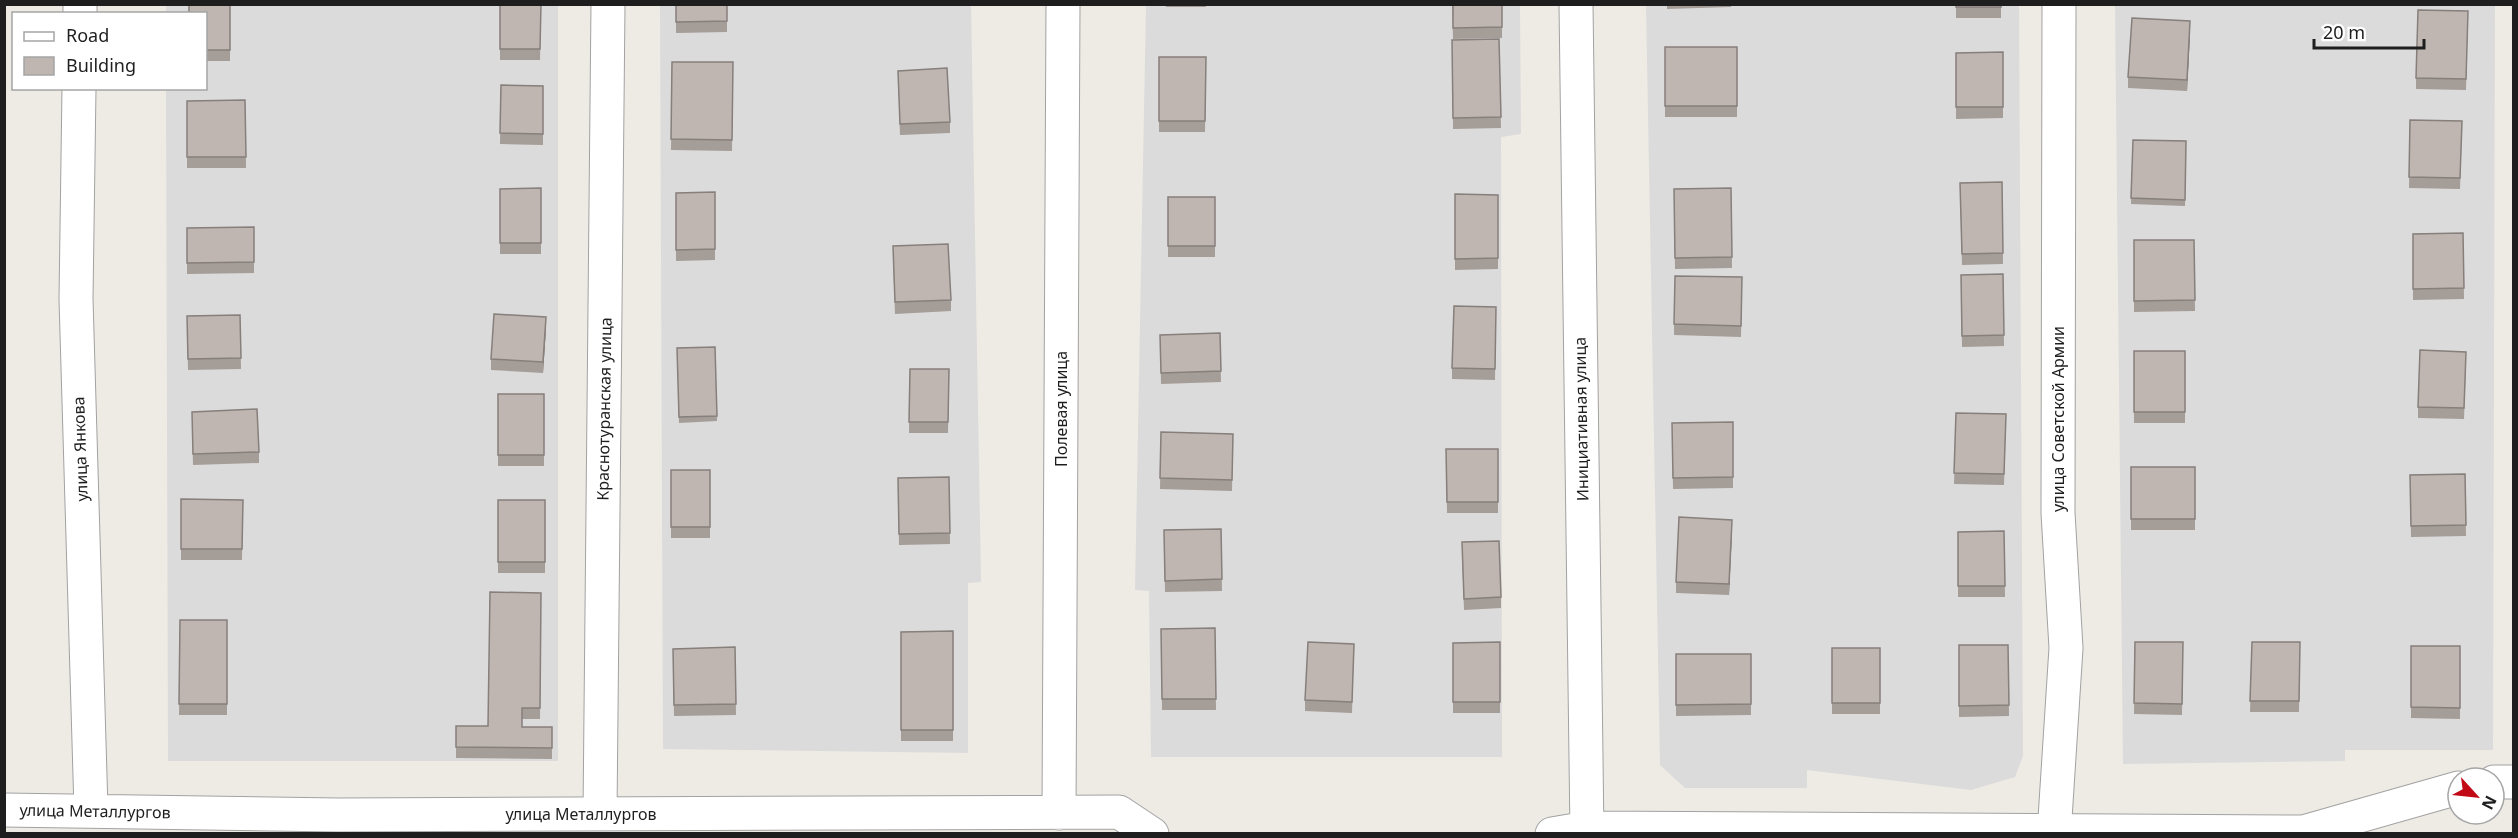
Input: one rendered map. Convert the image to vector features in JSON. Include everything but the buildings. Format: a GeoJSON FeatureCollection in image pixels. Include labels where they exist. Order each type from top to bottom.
{"type":"FeatureCollection","features":[{"type":"Feature","properties":{"kind":"street","name":"Краснотуранская улица"},"geometry":{"type":"LineString","coordinates":[[600,814],[608,4]]}},
{"type":"Feature","properties":{"kind":"street","name":"Полевая улица"},"geometry":{"type":"LineString","coordinates":[[1059,813],[1063,4]]}},
{"type":"Feature","properties":{"kind":"street","name":"Инициативная улица"},"geometry":{"type":"LineString","coordinates":[[1576,4],[1587,831]]}},
{"type":"Feature","properties":{"kind":"street","name":"улица Советской Армии"},"geometry":{"type":"LineString","coordinates":[[2054,831],[2066,648],[2058,513],[2059,4]]}},
{"type":"Feature","properties":{"kind":"street","name":"улица Янкова"},"geometry":{"type":"LineString","coordinates":[[79,90],[76,299],[91,810]]}},
{"type":"Feature","properties":{"kind":"street"},"geometry":{"type":"LineString","coordinates":[[1552,834],[1587,831],[2303,831],[2446,791]]}},
{"type":"Feature","properties":{"kind":"street","name":"улица Металлургов"},"geometry":{"type":"LineString","coordinates":[[4,810],[36,822],[91,810],[338,824],[539,824],[600,814],[1119,812],[1152,834]]}},
{"type":"Feature","properties":{"kind":"shaded area"},"geometry":{"type":"Polygon","coordinates":[[[166,5],[558,5],[558,761],[168,761],[166,90],[207,90],[207,12],[166,12],[166,5]]]}},
{"type":"Feature","properties":{"kind":"shaded area"},"geometry":{"type":"Polygon","coordinates":[[[660,5],[971,5],[981,582],[968,583],[968,753],[663,749],[660,5]]]}},
{"type":"Feature","properties":{"kind":"shaded area"},"geometry":{"type":"Polygon","coordinates":[[[1146,5],[1520,5],[1521,134],[1501,137],[1502,757],[1151,757],[1149,591],[1135,590],[1146,5]]]}},
{"type":"Feature","properties":{"kind":"shaded area"},"geometry":{"type":"Polygon","coordinates":[[[1646,5],[2019,5],[2023,756],[2015,777],[1971,790],[1807,770],[1807,788],[1685,788],[1660,765],[1646,5]]]}},
{"type":"Feature","properties":{"kind":"shaded area"},"geometry":{"type":"Polygon","coordinates":[[[2115,5],[2495,5],[2493,750],[2345,750],[2345,761],[2123,764],[2115,5]]]}}]}
